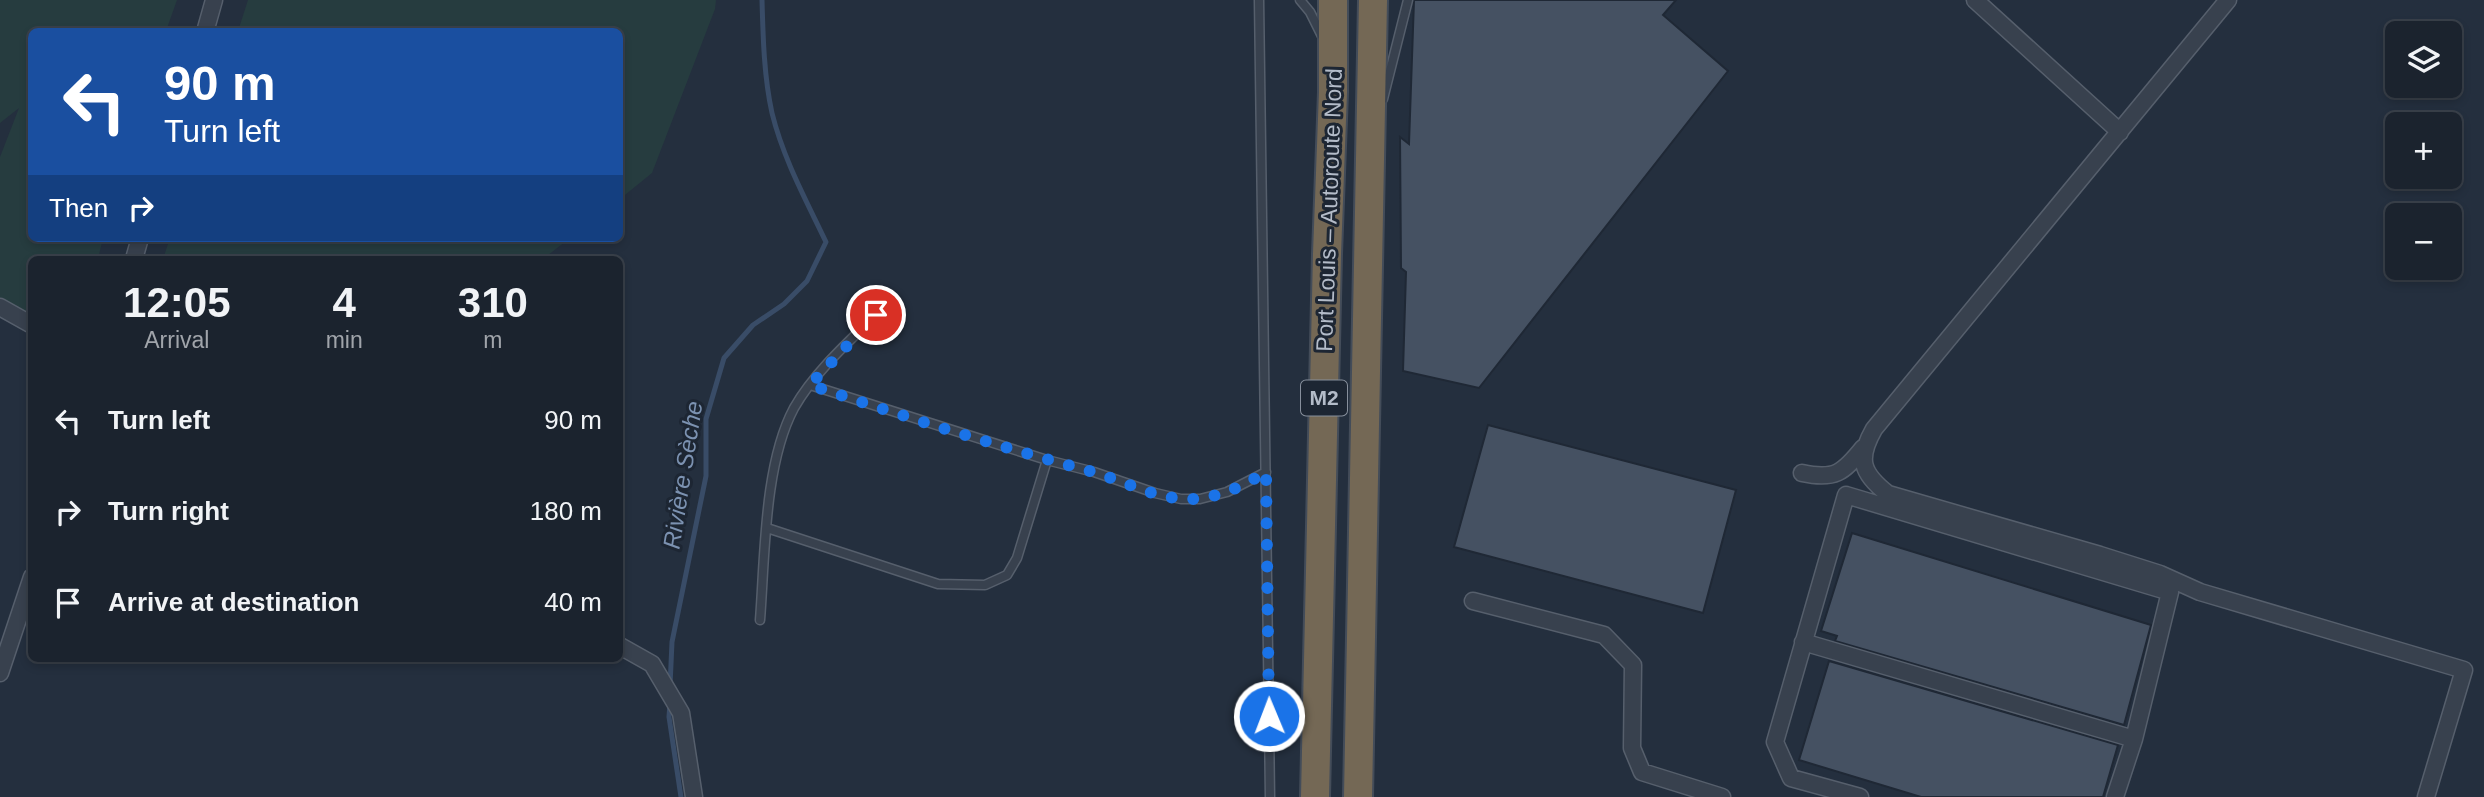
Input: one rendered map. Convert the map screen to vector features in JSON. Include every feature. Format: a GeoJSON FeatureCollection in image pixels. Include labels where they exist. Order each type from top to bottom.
{"type":"FeatureCollection","features":[{"type":"Feature","properties":{"kind":"highway","name":"Port Louis – Autoroute Nord"},"geometry":{"type":"LineString","coordinates":[[1315,797],[1333,0]]}},
{"type":"Feature","properties":{"kind":"highway","name":"Port Louis – Autoroute Nord"},"geometry":{"type":"LineString","coordinates":[[1358,797],[1373,0]]}},
{"type":"Feature","properties":{"kind":"street"},"geometry":{"type":"LineString","coordinates":[[206,28],[214,0]]}},
{"type":"Feature","properties":{"kind":"street"},"geometry":{"type":"LineString","coordinates":[[1975,0],[2120,132]]}},
{"type":"Feature","properties":{"kind":"street"},"geometry":{"type":"LineString","coordinates":[[1802,473],[1821,477],[1837,474],[1849,466],[1874,429],[2228,0]]}},
{"type":"Feature","properties":{"kind":"street"},"geometry":{"type":"LineString","coordinates":[[0,307],[28,324]]}},
{"type":"Feature","properties":{"kind":"street"},"geometry":{"type":"LineString","coordinates":[[1865,446],[1862,461],[1867,473],[1888,494],[2100,555],[2160,574],[2200,592],[2463,670],[2426,797]]}},
{"type":"Feature","properties":{"kind":"street"},"geometry":{"type":"LineString","coordinates":[[1860,797],[1791,778],[1775,742],[1846,495],[2170,592],[2134,739],[2115,797]]}},
{"type":"Feature","properties":{"kind":"street"},"geometry":{"type":"LineString","coordinates":[[0,673],[28,589]]}},
{"type":"Feature","properties":{"kind":"street"},"geometry":{"type":"LineString","coordinates":[[1473,601],[1604,635],[1633,665],[1632,748],[1642,772],[1723,797]]}},
{"type":"Feature","properties":{"kind":"street"},"geometry":{"type":"LineString","coordinates":[[1803,642],[2134,739]]}},
{"type":"Feature","properties":{"kind":"street"},"geometry":{"type":"LineString","coordinates":[[623,648],[652,664],[681,713],[694,797]]}},
{"type":"Feature","properties":{"kind":"lane"},"geometry":{"type":"LineString","coordinates":[[1259,0],[1270,797]]}},
{"type":"Feature","properties":{"kind":"lane"},"geometry":{"type":"LineString","coordinates":[[1300,0],[1310,12],[1325,42],[1333,92]]}},
{"type":"Feature","properties":{"kind":"lane"},"geometry":{"type":"LineString","coordinates":[[1370,148],[1408,0]]}},
{"type":"Feature","properties":{"kind":"lane"},"geometry":{"type":"LineString","coordinates":[[760,620],[775,464],[784,432],[810,385],[876,315]]}},
{"type":"Feature","properties":{"kind":"lane"},"geometry":{"type":"LineString","coordinates":[[810,385],[1047,460],[1094,472],[1155,494],[1181,499],[1200,499],[1227,492],[1266,472]]}},
{"type":"Feature","properties":{"kind":"lane"},"geometry":{"type":"LineString","coordinates":[[767,528],[938,584],[985,585],[1007,575],[1017,558],[1047,460]]}},
{"type":"Feature","properties":{"kind":"green space"},"geometry":{"type":"Polygon","coordinates":[[[0,0],[177,0],[167,28],[28,28],[28,242],[102,242],[99,256],[28,256],[28,313],[0,299],[0,157],[19,108],[0,123],[0,0]]]}},
{"type":"Feature","properties":{"kind":"green space"},"geometry":{"type":"Polygon","coordinates":[[[248,0],[716,0],[715,9],[652,173],[623,197],[623,28],[239,28],[248,0]]]}},
{"type":"Feature","properties":{"kind":"green space"},"geometry":{"type":"Polygon","coordinates":[[[169,242],[565,242],[547,256],[164,256],[169,242]]]}},
{"type":"Feature","properties":{"kind":"building"},"geometry":{"type":"Polygon","coordinates":[[[1414,0],[1676,0],[1663,15],[1728,71],[1479,388],[1403,371],[1406,272],[1401,268],[1400,137],[1409,144],[1414,0]]]}},
{"type":"Feature","properties":{"kind":"building"},"geometry":{"type":"Polygon","coordinates":[[[1488,425],[1736,490],[1703,613],[1454,547],[1488,425]]]}},
{"type":"Feature","properties":{"kind":"building"},"geometry":{"type":"Polygon","coordinates":[[[1852,533],[2151,625],[2124,725],[1835,641],[1837,636],[1821,631],[1852,533]]]}},
{"type":"Feature","properties":{"kind":"building"},"geometry":{"type":"Polygon","coordinates":[[[1829,661],[2118,745],[2103,797],[1921,797],[1799,760],[1829,661]]]}},
{"type":"Feature","properties":{"kind":"waterway","name":"Rivière Sèche"},"geometry":{"type":"LineString","coordinates":[[670,686],[672,642],[706,476],[706,419],[724,358],[753,325],[784,304],[807,281],[826,242],[789,163],[772,113],[763,43],[762,0]]}},
{"type":"Feature","properties":{"kind":"waterway","name":"Rivière Sèche"},"geometry":{"type":"LineString","coordinates":[[670,703],[669,717],[681,797]]}},
{"type":"Feature","properties":{"kind":"route"},"geometry":{"type":"LineString","coordinates":[[876,315],[810,385],[1047,460],[1094,472],[1155,494],[1181,499],[1200,499],[1227,492],[1266,472],[1269,716]]}}]}
